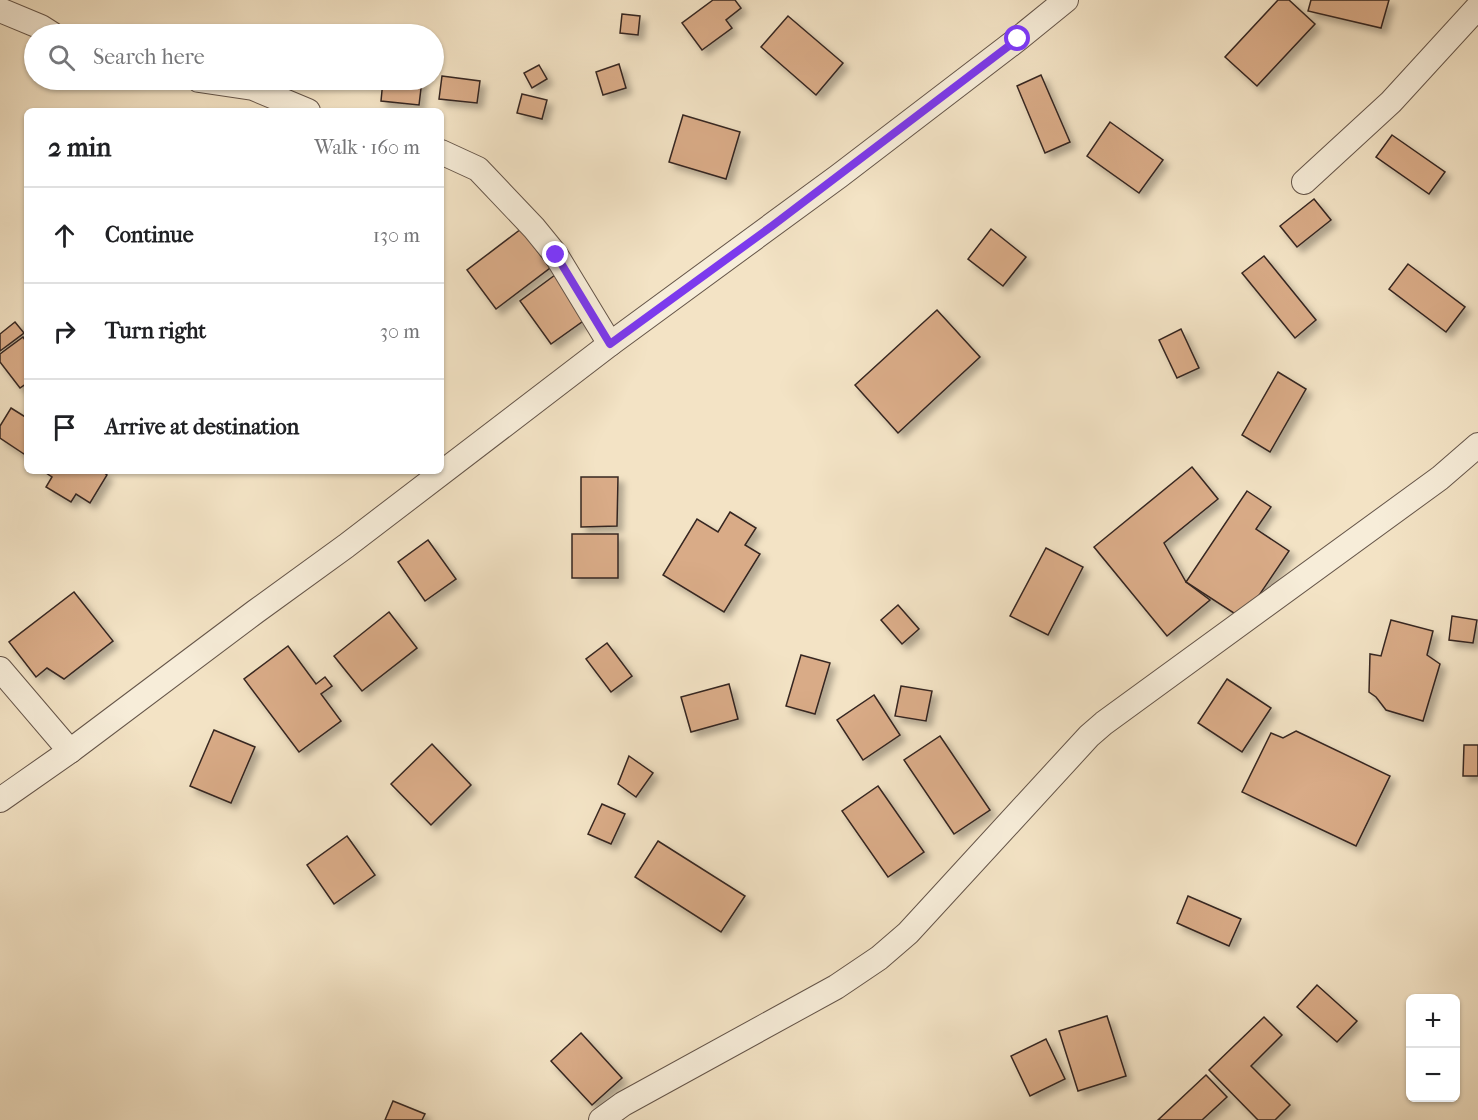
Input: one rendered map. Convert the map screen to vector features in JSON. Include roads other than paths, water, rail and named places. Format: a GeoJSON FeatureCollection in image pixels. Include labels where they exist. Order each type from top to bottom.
{"type":"FeatureCollection","features":[{"type":"Feature","properties":{"kind":"street"},"geometry":{"type":"LineString","coordinates":[[444,471],[610,344],[801,204],[1066,0]]}},
{"type":"Feature","properties":{"kind":"street"},"geometry":{"type":"LineString","coordinates":[[1304,182],[1391,102],[1478,7]]}},
{"type":"Feature","properties":{"kind":"street"},"geometry":{"type":"LineString","coordinates":[[0,10],[34,24]]}},
{"type":"Feature","properties":{"kind":"street"},"geometry":{"type":"LineString","coordinates":[[258,90],[301,108]]}},
{"type":"Feature","properties":{"kind":"street"},"geometry":{"type":"LineString","coordinates":[[444,153],[478,169],[534,228],[556,255],[610,344]]}},
{"type":"Feature","properties":{"kind":"street"},"geometry":{"type":"LineString","coordinates":[[601,1120],[623,1104],[836,987],[879,958],[908,933],[1097,729],[1440,478],[1478,445]]}},
{"type":"Feature","properties":{"kind":"street"},"geometry":{"type":"LineString","coordinates":[[0,800],[70,751],[440,474]]}},
{"type":"Feature","properties":{"kind":"street"},"geometry":{"type":"LineString","coordinates":[[0,669],[70,751]]}}]}
